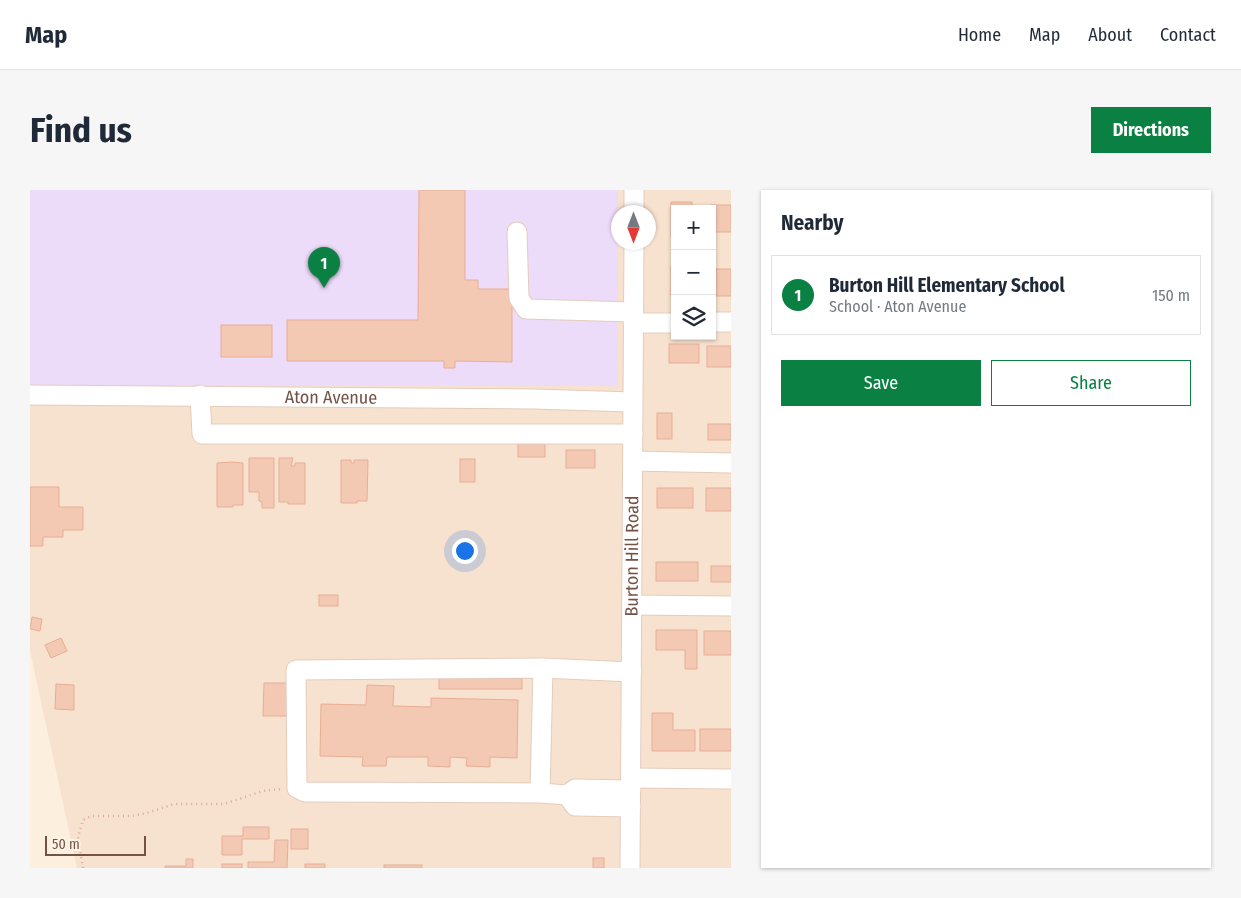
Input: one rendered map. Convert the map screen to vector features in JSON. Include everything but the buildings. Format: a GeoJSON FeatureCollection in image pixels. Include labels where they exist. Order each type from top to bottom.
{"type":"FeatureCollection","features":[{"type":"Feature","properties":{"kind":"street"},"geometry":{"type":"LineString","coordinates":[[634,190],[634,205]]}},
{"type":"Feature","properties":{"kind":"street"},"geometry":{"type":"LineString","coordinates":[[517,232],[519,298],[526,308],[671,323]]}},
{"type":"Feature","properties":{"kind":"street","name":"Burton Hill Road"},"geometry":{"type":"LineString","coordinates":[[630,868],[634,250]]}},
{"type":"Feature","properties":{"kind":"street"},"geometry":{"type":"LineString","coordinates":[[716,322],[731,322]]}},
{"type":"Feature","properties":{"kind":"street","name":"Aton Avenue"},"geometry":{"type":"LineString","coordinates":[[30,395],[534,399],[632,402]]}},
{"type":"Feature","properties":{"kind":"street"},"geometry":{"type":"LineString","coordinates":[[200,396],[202,434],[633,434]]}},
{"type":"Feature","properties":{"kind":"street"},"geometry":{"type":"LineString","coordinates":[[633,461],[731,462]]}},
{"type":"Feature","properties":{"kind":"street"},"geometry":{"type":"LineString","coordinates":[[632,605],[731,606]]}},
{"type":"Feature","properties":{"kind":"street"},"geometry":{"type":"LineString","coordinates":[[540,793],[543,668]]}},
{"type":"Feature","properties":{"kind":"street"},"geometry":{"type":"LineString","coordinates":[[632,672],[543,668],[296,670],[297,788],[305,792],[540,793],[567,795],[574,806],[631,792],[731,779]]}},
{"type":"Feature","properties":{"kind":"path"},"geometry":{"type":"LineString","coordinates":[[83,868],[78,837],[83,820],[92,816],[131,816],[174,804],[224,804],[263,791],[297,788]]}},
{"type":"Feature","properties":{"kind":"shaded area"},"geometry":{"type":"Polygon","coordinates":[[[30,190],[731,190],[731,868],[77,868],[30,651],[30,190]]]}},
{"type":"Feature","properties":{"kind":"shaded area"},"geometry":{"type":"Polygon","coordinates":[[[30,190],[618,190],[618,205],[611,205],[611,250],[618,250],[618,386],[30,386],[30,190]]]}},
{"type":"Feature","properties":{"kind":"place","name":"Burton Hill Elementary School"},"geometry":{"type":"Point","coordinates":[324,288]}}]}
